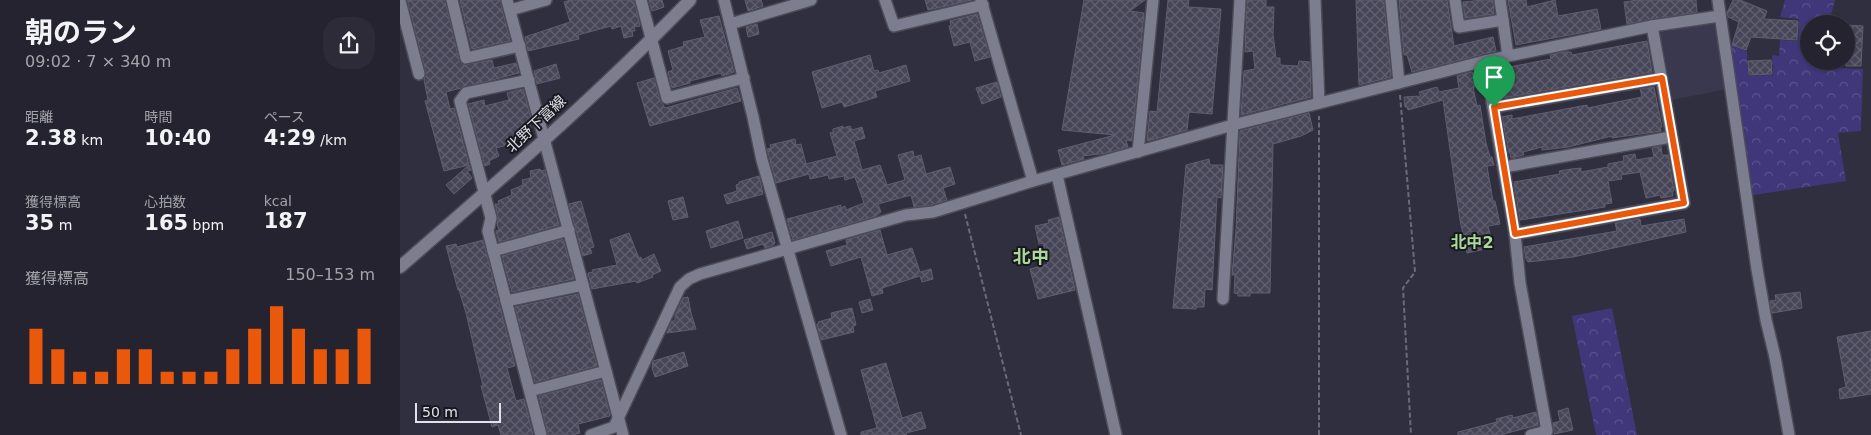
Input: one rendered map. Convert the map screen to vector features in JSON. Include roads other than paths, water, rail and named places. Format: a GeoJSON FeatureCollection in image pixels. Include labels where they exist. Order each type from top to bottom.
{"type":"FeatureCollection","features":[{"type":"Feature","properties":{"kind":"street"},"geometry":{"type":"LineString","coordinates":[[452,0],[466,58],[520,46]]}},
{"type":"Feature","properties":{"kind":"street"},"geometry":{"type":"LineString","coordinates":[[546,0],[509,5],[623,435]]}},
{"type":"Feature","properties":{"kind":"street"},"geometry":{"type":"LineString","coordinates":[[641,0],[666,98],[744,78]]}},
{"type":"Feature","properties":{"kind":"street","name":"北野下富線"},"geometry":{"type":"LineString","coordinates":[[400,267],[545,139],[690,0]]}},
{"type":"Feature","properties":{"kind":"street"},"geometry":{"type":"LineString","coordinates":[[724,0],[762,160],[841,435]]}},
{"type":"Feature","properties":{"kind":"street"},"geometry":{"type":"LineString","coordinates":[[730,24],[811,0]]}},
{"type":"Feature","properties":{"kind":"street"},"geometry":{"type":"LineString","coordinates":[[1138,152],[1153,0]]}},
{"type":"Feature","properties":{"kind":"street"},"geometry":{"type":"LineString","coordinates":[[1223,299],[1240,0]]}},
{"type":"Feature","properties":{"kind":"street"},"geometry":{"type":"LineString","coordinates":[[1315,0],[1319,103]]}},
{"type":"Feature","properties":{"kind":"street"},"geometry":{"type":"LineString","coordinates":[[1391,0],[1399,83]]}},
{"type":"Feature","properties":{"kind":"street"},"geometry":{"type":"LineString","coordinates":[[1455,0],[1458,27],[1503,20]]}},
{"type":"Feature","properties":{"kind":"street"},"geometry":{"type":"LineString","coordinates":[[1500,0],[1508,56]]}},
{"type":"Feature","properties":{"kind":"street"},"geometry":{"type":"LineString","coordinates":[[1718,0],[1757,269],[1766,320],[1776,357],[1789,435]]}},
{"type":"Feature","properties":{"kind":"street"},"geometry":{"type":"LineString","coordinates":[[400,1],[419,74]]}},
{"type":"Feature","properties":{"kind":"street"},"geometry":{"type":"LineString","coordinates":[[887,1],[894,26],[982,2],[1033,181]]}},
{"type":"Feature","properties":{"kind":"street"},"geometry":{"type":"LineString","coordinates":[[591,435],[614,427],[680,287],[689,279],[700,274],[906,215],[934,212],[1033,181],[1319,103],[1508,56],[1652,26],[1720,16]]}},
{"type":"Feature","properties":{"kind":"street"},"geometry":{"type":"LineString","coordinates":[[1515,234],[1684,203],[1652,26]]}},
{"type":"Feature","properties":{"kind":"street"},"geometry":{"type":"LineString","coordinates":[[1486,61],[1515,234],[1520,283],[1547,431],[1531,435]]}},
{"type":"Feature","properties":{"kind":"street"},"geometry":{"type":"LineString","coordinates":[[1494,107],[1662,78]]}},
{"type":"Feature","properties":{"kind":"street"},"geometry":{"type":"LineString","coordinates":[[529,80],[466,93],[460,101],[491,218],[488,230],[493,251],[541,435]]}},
{"type":"Feature","properties":{"kind":"street"},"geometry":{"type":"LineString","coordinates":[[1504,167],[1671,137]]}},
{"type":"Feature","properties":{"kind":"street"},"geometry":{"type":"LineString","coordinates":[[1056,175],[1116,435]]}},
{"type":"Feature","properties":{"kind":"street"},"geometry":{"type":"LineString","coordinates":[[493,251],[568,230]]}},
{"type":"Feature","properties":{"kind":"street"},"geometry":{"type":"LineString","coordinates":[[506,301],[583,285]]}},
{"type":"Feature","properties":{"kind":"street"},"geometry":{"type":"LineString","coordinates":[[530,391],[606,371]]}},
{"type":"Feature","properties":{"kind":"district","name":"北中2"},"geometry":{"type":"Point","coordinates":[1472,242]}},
{"type":"Feature","properties":{"kind":"district","name":"北中"},"geometry":{"type":"Point","coordinates":[1031,256]}}]}
